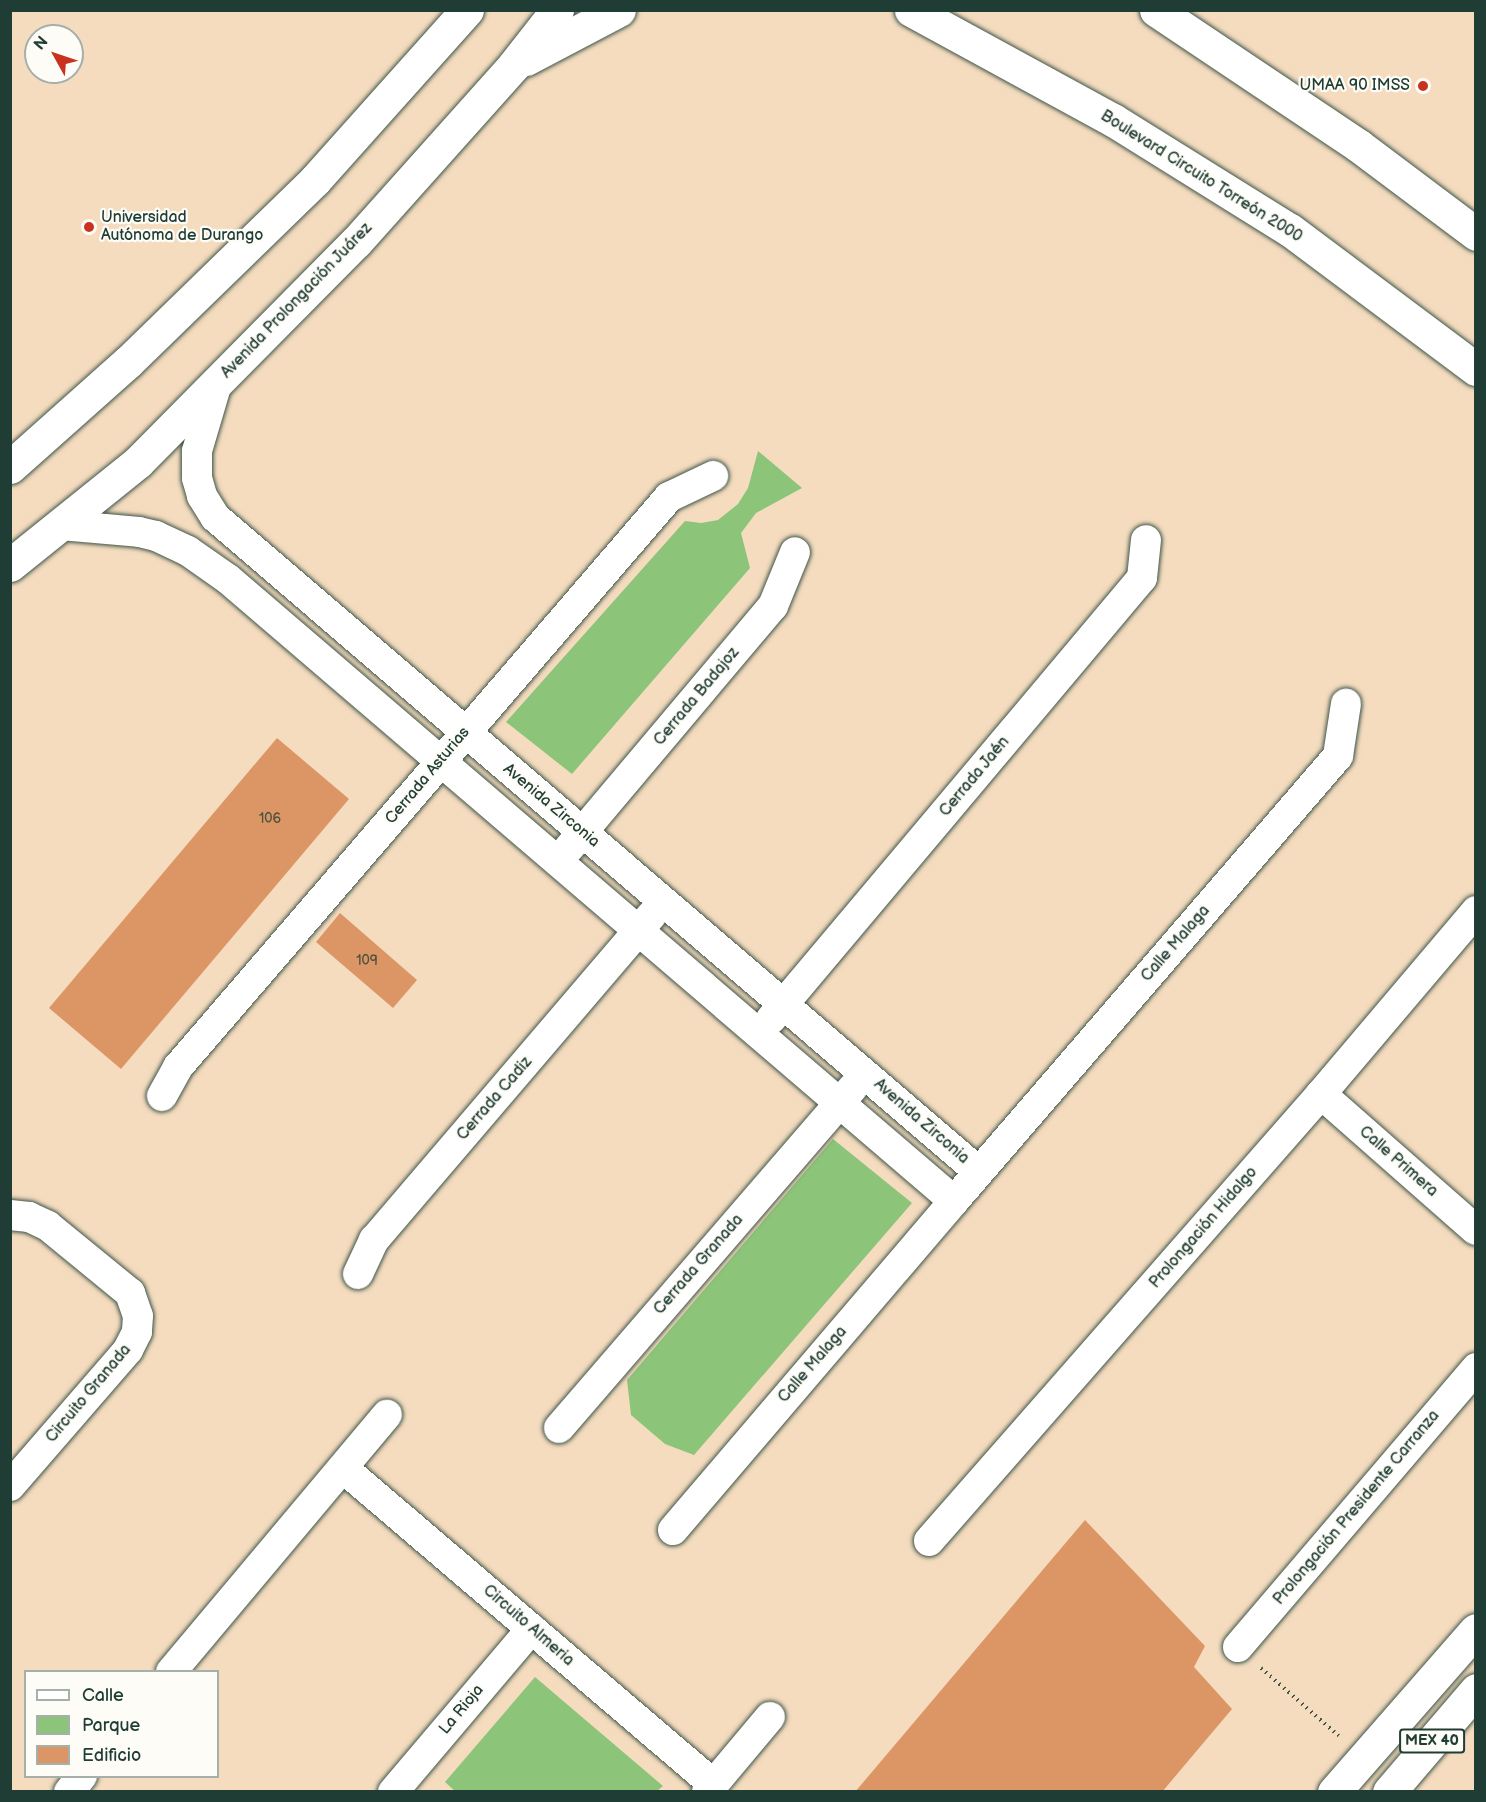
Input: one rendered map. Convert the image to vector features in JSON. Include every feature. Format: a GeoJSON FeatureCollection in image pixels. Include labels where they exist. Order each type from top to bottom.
{"type":"FeatureCollection","features":[{"type":"Feature","properties":{"kind":"main road","name":"Avenida Prolongación Juárez"},"geometry":{"type":"LineString","coordinates":[[10,565],[138,462],[356,242],[514,65],[557,10]]}},
{"type":"Feature","properties":{"kind":"main road"},"geometry":{"type":"LineString","coordinates":[[514,65],[618,10]]}},
{"type":"Feature","properties":{"kind":"main road","name":"Boulevard Circuito Torreón 2000"},"geometry":{"type":"LineString","coordinates":[[910,10],[1113,120],[1290,230],[1476,369]]}},
{"type":"Feature","properties":{"kind":"main road"},"geometry":{"type":"LineString","coordinates":[[1156,10],[1359,146],[1476,234]]}},
{"type":"Feature","properties":{"kind":"main road"},"geometry":{"type":"LineString","coordinates":[[10,467],[128,362],[315,180],[464,12]]}},
{"type":"Feature","properties":{"kind":"main road"},"geometry":{"type":"LineString","coordinates":[[1334,1791],[1476,1630]]}},
{"type":"Feature","properties":{"kind":"main road","name":"MEX 40"},"geometry":{"type":"LineString","coordinates":[[1389,1791],[1476,1690]]}},
{"type":"Feature","properties":{"kind":"street","name":"Avenida Zirconia"},"geometry":{"type":"LineString","coordinates":[[217,383],[197,451],[198,478],[202,496],[215,517],[464,733],[979,1172],[954,1201]]}},
{"type":"Feature","properties":{"kind":"street","name":"Cerrada Asturias"},"geometry":{"type":"LineString","coordinates":[[162,1096],[178,1067],[669,497],[713,476]]}},
{"type":"Feature","properties":{"kind":"street"},"geometry":{"type":"LineString","coordinates":[[61,525],[139,532],[169,540],[228,579],[559,860],[954,1201]]}},
{"type":"Feature","properties":{"kind":"street","name":"Cerrada Jaén"},"geometry":{"type":"LineString","coordinates":[[759,1033],[1143,578],[1146,540]]}},
{"type":"Feature","properties":{"kind":"street","name":"Cerrada Badajoz"},"geometry":{"type":"LineString","coordinates":[[559,860],[773,606],[795,552]]}},
{"type":"Feature","properties":{"kind":"street","name":"Calle Malaga"},"geometry":{"type":"LineString","coordinates":[[979,1172],[1338,756],[1346,704]]}},
{"type":"Feature","properties":{"kind":"street","name":"Cerrada Cadiz"},"geometry":{"type":"LineString","coordinates":[[358,1274],[374,1240],[663,902]]}},
{"type":"Feature","properties":{"kind":"street","name":"Prolongación Hidalgo"},"geometry":{"type":"LineString","coordinates":[[929,1542],[1321,1094],[1476,911]]}},
{"type":"Feature","properties":{"kind":"street","name":"Cerrada Granada"},"geometry":{"type":"LineString","coordinates":[[559,1428],[865,1074]]}},
{"type":"Feature","properties":{"kind":"street","name":"Calle Primera"},"geometry":{"type":"LineString","coordinates":[[1321,1094],[1476,1230]]}},
{"type":"Feature","properties":{"kind":"street","name":"Calle Malaga"},"geometry":{"type":"LineString","coordinates":[[673,1530],[954,1201]]}},
{"type":"Feature","properties":{"kind":"street","name":"Circuito Granada"},"geometry":{"type":"LineString","coordinates":[[10,1215],[29,1217],[48,1226],[130,1293],[138,1316],[137,1332],[128,1350],[10,1486]]}},
{"type":"Feature","properties":{"kind":"street","name":"Prolongación Presidente Carranza"},"geometry":{"type":"LineString","coordinates":[[1238,1647],[1476,1368]]}},
{"type":"Feature","properties":{"kind":"street"},"geometry":{"type":"LineString","coordinates":[[172,1670],[387,1415]]}},
{"type":"Feature","properties":{"kind":"street","name":"Circuito Almeria"},"geometry":{"type":"LineString","coordinates":[[343,1468],[531,1629],[710,1788],[770,1717]]}},
{"type":"Feature","properties":{"kind":"street","name":"La Rioja"},"geometry":{"type":"LineString","coordinates":[[393,1791],[531,1629]]}},
{"type":"Feature","properties":{"kind":"street"},"geometry":{"type":"LineString","coordinates":[[69,1791],[80,1778]]}},
{"type":"Feature","properties":{"kind":"path"},"geometry":{"type":"LineString","coordinates":[[1238,1647],[1340,1738]]}},
{"type":"Feature","properties":{"kind":"green space"},"geometry":{"type":"Polygon","coordinates":[[[758,451],[802,488],[756,513],[741,533],[750,568],[572,774],[506,722],[685,521],[701,523],[718,520],[738,504],[748,488],[758,451]]]}},
{"type":"Feature","properties":{"kind":"green space"},"geometry":{"type":"Polygon","coordinates":[[[833,1139],[912,1203],[694,1455],[665,1444],[631,1415],[627,1380],[833,1139]]]}},
{"type":"Feature","properties":{"kind":"green space"},"geometry":{"type":"Polygon","coordinates":[[[535,1677],[663,1786],[657,1791],[456,1792],[445,1782],[535,1677]]]}},
{"type":"Feature","properties":{"kind":"building"},"geometry":{"type":"Polygon","coordinates":[[[277,738],[349,799],[121,1069],[49,1008],[277,738]]]}},
{"type":"Feature","properties":{"kind":"building"},"geometry":{"type":"Polygon","coordinates":[[[340,913],[417,980],[393,1008],[316,942],[340,913]]]}},
{"type":"Feature","properties":{"kind":"building"},"geometry":{"type":"Polygon","coordinates":[[[1085,1520],[1205,1646],[1194,1667],[1232,1709],[1162,1792],[855,1792],[1085,1520]]]}},
{"type":"Feature","properties":{"kind":"place","name":"UMAA 90 IMSS"},"geometry":{"type":"Point","coordinates":[1423,86]}},
{"type":"Feature","properties":{"kind":"place","name":"Universidad Autónoma de Durango"},"geometry":{"type":"Point","coordinates":[89,227]}}]}
